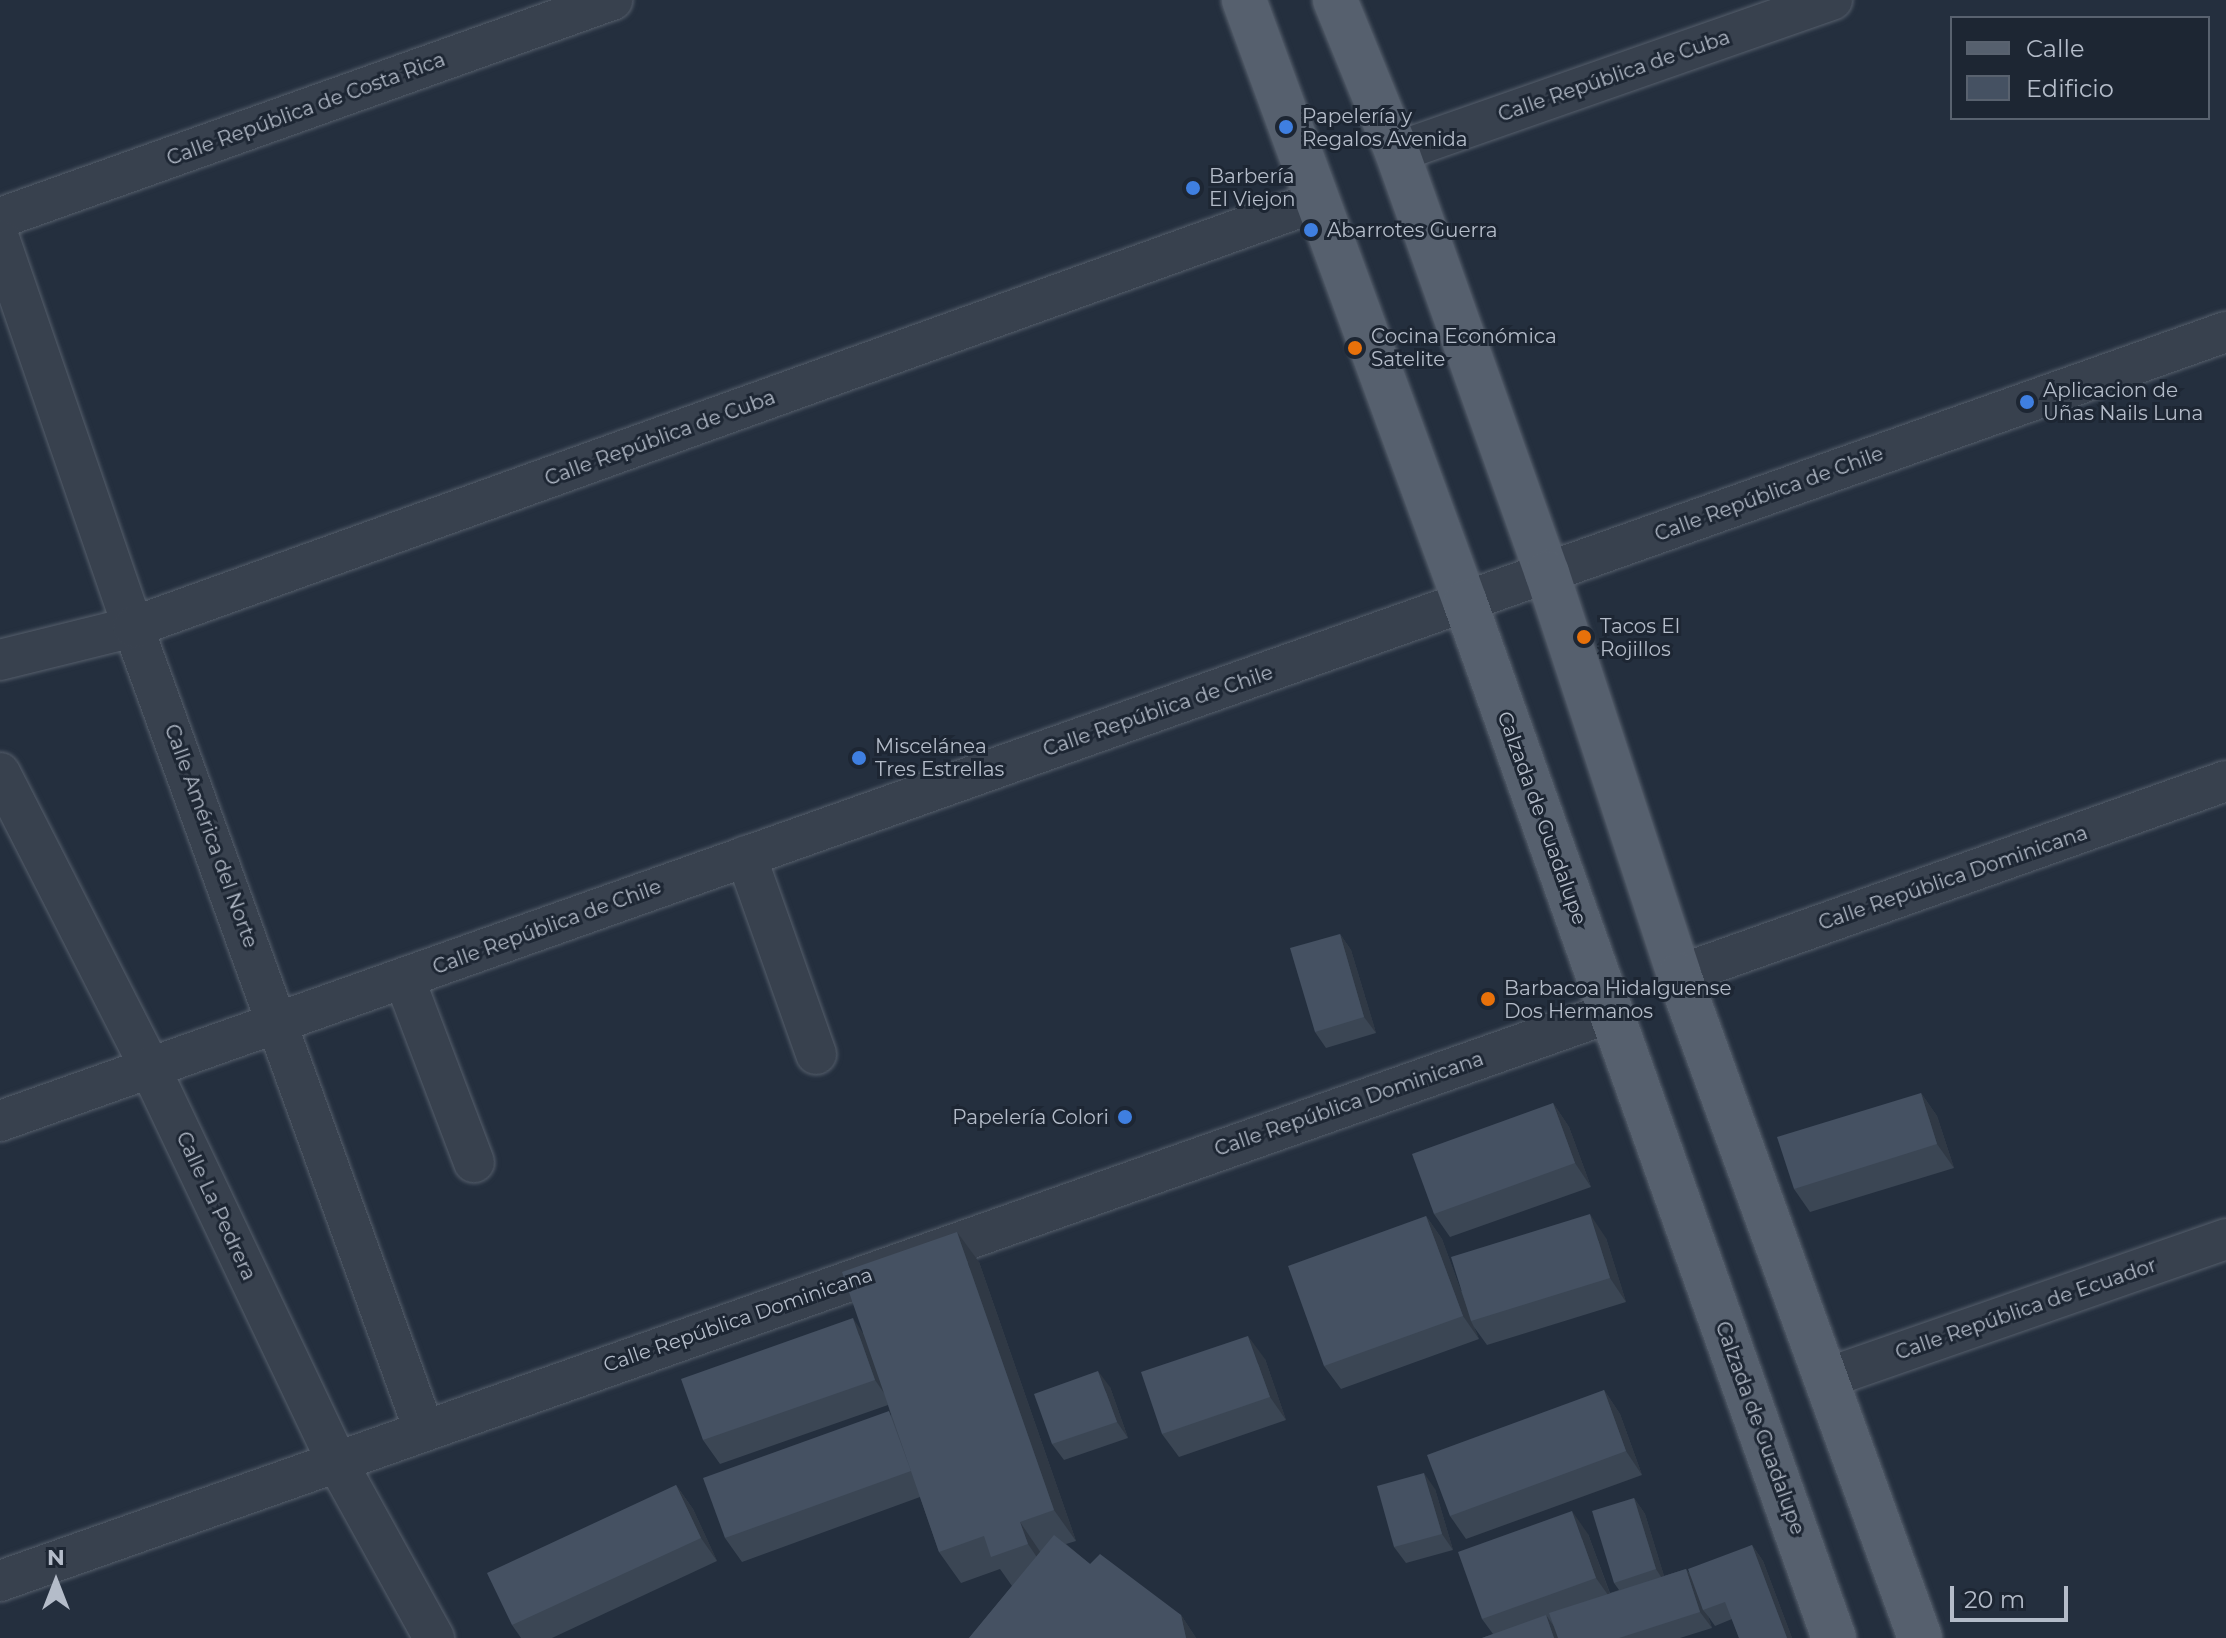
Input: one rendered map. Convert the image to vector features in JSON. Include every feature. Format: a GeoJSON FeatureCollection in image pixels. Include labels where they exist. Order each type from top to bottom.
{"type":"FeatureCollection","features":[{"type":"Feature","properties":{"kind":"main road","name":"Calzada de Guadalupe"},"geometry":{"type":"LineString","coordinates":[[1244,0],[1315,202],[1465,602],[1834,1638]]}},
{"type":"Feature","properties":{"kind":"main road"},"geometry":{"type":"LineString","coordinates":[[1335,0],[1397,152],[1547,573],[1679,975],[1920,1638]]}},
{"type":"Feature","properties":{"kind":"street","name":"Calle República de Costa Rica"},"geometry":{"type":"LineString","coordinates":[[0,218],[612,0]]}},
{"type":"Feature","properties":{"kind":"street","name":"Calle República de Cuba"},"geometry":{"type":"LineString","coordinates":[[1397,152],[1832,0]]}},
{"type":"Feature","properties":{"kind":"street","name":"Calle República de Cuba"},"geometry":{"type":"LineString","coordinates":[[0,660],[133,627],[1315,202]]}},
{"type":"Feature","properties":{"kind":"street","name":"Calle América del Norte"},"geometry":{"type":"LineString","coordinates":[[0,241],[133,627],[280,1022],[424,1430]]}},
{"type":"Feature","properties":{"kind":"street","name":"Calle República de Chile"},"geometry":{"type":"LineString","coordinates":[[0,1121],[2226,332]]}},
{"type":"Feature","properties":{"kind":"street","name":"Calle La Pedrera"},"geometry":{"type":"LineString","coordinates":[[0,773],[150,1068],[338,1464],[434,1638]]}},
{"type":"Feature","properties":{"kind":"street","name":"Calle República Dominicana"},"geometry":{"type":"LineString","coordinates":[[1679,975],[2226,781]]}},
{"type":"Feature","properties":{"kind":"street"},"geometry":{"type":"LineString","coordinates":[[746,856],[816,1054]]}},
{"type":"Feature","properties":{"kind":"street"},"geometry":{"type":"LineString","coordinates":[[404,978],[474,1162]]}},
{"type":"Feature","properties":{"kind":"street","name":"Calle República Dominicana"},"geometry":{"type":"LineString","coordinates":[[0,1581],[1612,1012]]}},
{"type":"Feature","properties":{"kind":"street","name":"Calle República de Ecuador"},"geometry":{"type":"LineString","coordinates":[[1827,1378],[2226,1239]]}},
{"type":"Feature","properties":{"kind":"building"},"geometry":{"type":"Polygon","coordinates":[[[1340,934],[1364,1017],[1315,1032],[1290,948],[1340,934]]]}},
{"type":"Feature","properties":{"kind":"building"},"geometry":{"type":"Polygon","coordinates":[[[1921,1093],[1937,1144],[1794,1189],[1777,1137],[1921,1093]]]}},
{"type":"Feature","properties":{"kind":"building"},"geometry":{"type":"Polygon","coordinates":[[[1553,1103],[1575,1163],[1434,1214],[1412,1154],[1553,1103]]]}},
{"type":"Feature","properties":{"kind":"building"},"geometry":{"type":"Polygon","coordinates":[[[1590,1214],[1610,1278],[1471,1321],[1451,1257],[1590,1214]]]}},
{"type":"Feature","properties":{"kind":"building"},"geometry":{"type":"Polygon","coordinates":[[[1426,1216],[1463,1316],[1324,1366],[1288,1266],[1426,1216]]]}},
{"type":"Feature","properties":{"kind":"building"},"geometry":{"type":"Polygon","coordinates":[[[957,1232],[1054,1510],[1020,1522],[1028,1544],[991,1557],[984,1536],[939,1552],[842,1272],[957,1232]]]}},
{"type":"Feature","properties":{"kind":"building"},"geometry":{"type":"Polygon","coordinates":[[[853,1318],[875,1380],[703,1440],[681,1379],[853,1318]]]}},
{"type":"Feature","properties":{"kind":"building"},"geometry":{"type":"Polygon","coordinates":[[[1248,1336],[1270,1397],[1162,1434],[1141,1372],[1248,1336]]]}},
{"type":"Feature","properties":{"kind":"building"},"geometry":{"type":"Polygon","coordinates":[[[1098,1371],[1117,1422],[1052,1444],[1034,1394],[1098,1371]]]}},
{"type":"Feature","properties":{"kind":"building"},"geometry":{"type":"Polygon","coordinates":[[[1604,1390],[1626,1451],[1450,1516],[1427,1455],[1604,1390]]]}},
{"type":"Feature","properties":{"kind":"building"},"geometry":{"type":"Polygon","coordinates":[[[889,1411],[911,1471],[725,1538],[703,1478],[889,1411]]]}},
{"type":"Feature","properties":{"kind":"building"},"geometry":{"type":"Polygon","coordinates":[[[1424,1473],[1442,1534],[1394,1547],[1377,1486],[1424,1473]]]}},
{"type":"Feature","properties":{"kind":"building"},"geometry":{"type":"Polygon","coordinates":[[[676,1485],[701,1538],[512,1625],[487,1573],[676,1485]]]}},
{"type":"Feature","properties":{"kind":"building"},"geometry":{"type":"Polygon","coordinates":[[[1634,1498],[1656,1569],[1614,1583],[1592,1511],[1634,1498]]]}},
{"type":"Feature","properties":{"kind":"building"},"geometry":{"type":"Polygon","coordinates":[[[1572,1511],[1596,1578],[1482,1619],[1458,1552],[1572,1511]]]}},
{"type":"Feature","properties":{"kind":"building"},"geometry":{"type":"Polygon","coordinates":[[[1054,1535],[1090,1564],[1100,1554],[1181,1615],[1186,1638],[969,1638],[1054,1535]]]}},
{"type":"Feature","properties":{"kind":"building"},"geometry":{"type":"Polygon","coordinates":[[[1752,1545],[1787,1638],[1739,1638],[1725,1602],[1703,1610],[1688,1569],[1752,1545]]]}},
{"type":"Feature","properties":{"kind":"building"},"geometry":{"type":"Polygon","coordinates":[[[1686,1569],[1700,1612],[1619,1638],[1558,1638],[1549,1613],[1686,1569]]]}},
{"type":"Feature","properties":{"kind":"building"},"geometry":{"type":"Polygon","coordinates":[[[1546,1615],[1554,1638],[1482,1638],[1546,1615]]]}},
{"type":"Feature","properties":{"kind":"place","name":"Papelería y Regalos Avenida"},"geometry":{"type":"Point","coordinates":[1286,127]}},
{"type":"Feature","properties":{"kind":"place","name":"Barbería El Viejon"},"geometry":{"type":"Point","coordinates":[1193,188]}},
{"type":"Feature","properties":{"kind":"place","name":"Abarrotes Guerra"},"geometry":{"type":"Point","coordinates":[1311,230]}},
{"type":"Feature","properties":{"kind":"place","name":"Cocina Económica Satelite"},"geometry":{"type":"Point","coordinates":[1355,348]}},
{"type":"Feature","properties":{"kind":"place","name":"Aplicacion de Uñas Nails Luna"},"geometry":{"type":"Point","coordinates":[2027,402]}},
{"type":"Feature","properties":{"kind":"place","name":"Tacos El Rojillos"},"geometry":{"type":"Point","coordinates":[1584,637]}},
{"type":"Feature","properties":{"kind":"place","name":"Miscelánea Tres Estrellas"},"geometry":{"type":"Point","coordinates":[859,758]}},
{"type":"Feature","properties":{"kind":"place","name":"Barbacoa Hidalguense Dos Hermanos"},"geometry":{"type":"Point","coordinates":[1488,999]}},
{"type":"Feature","properties":{"kind":"place","name":"Papelería Colori"},"geometry":{"type":"Point","coordinates":[1125,1117]}}]}
